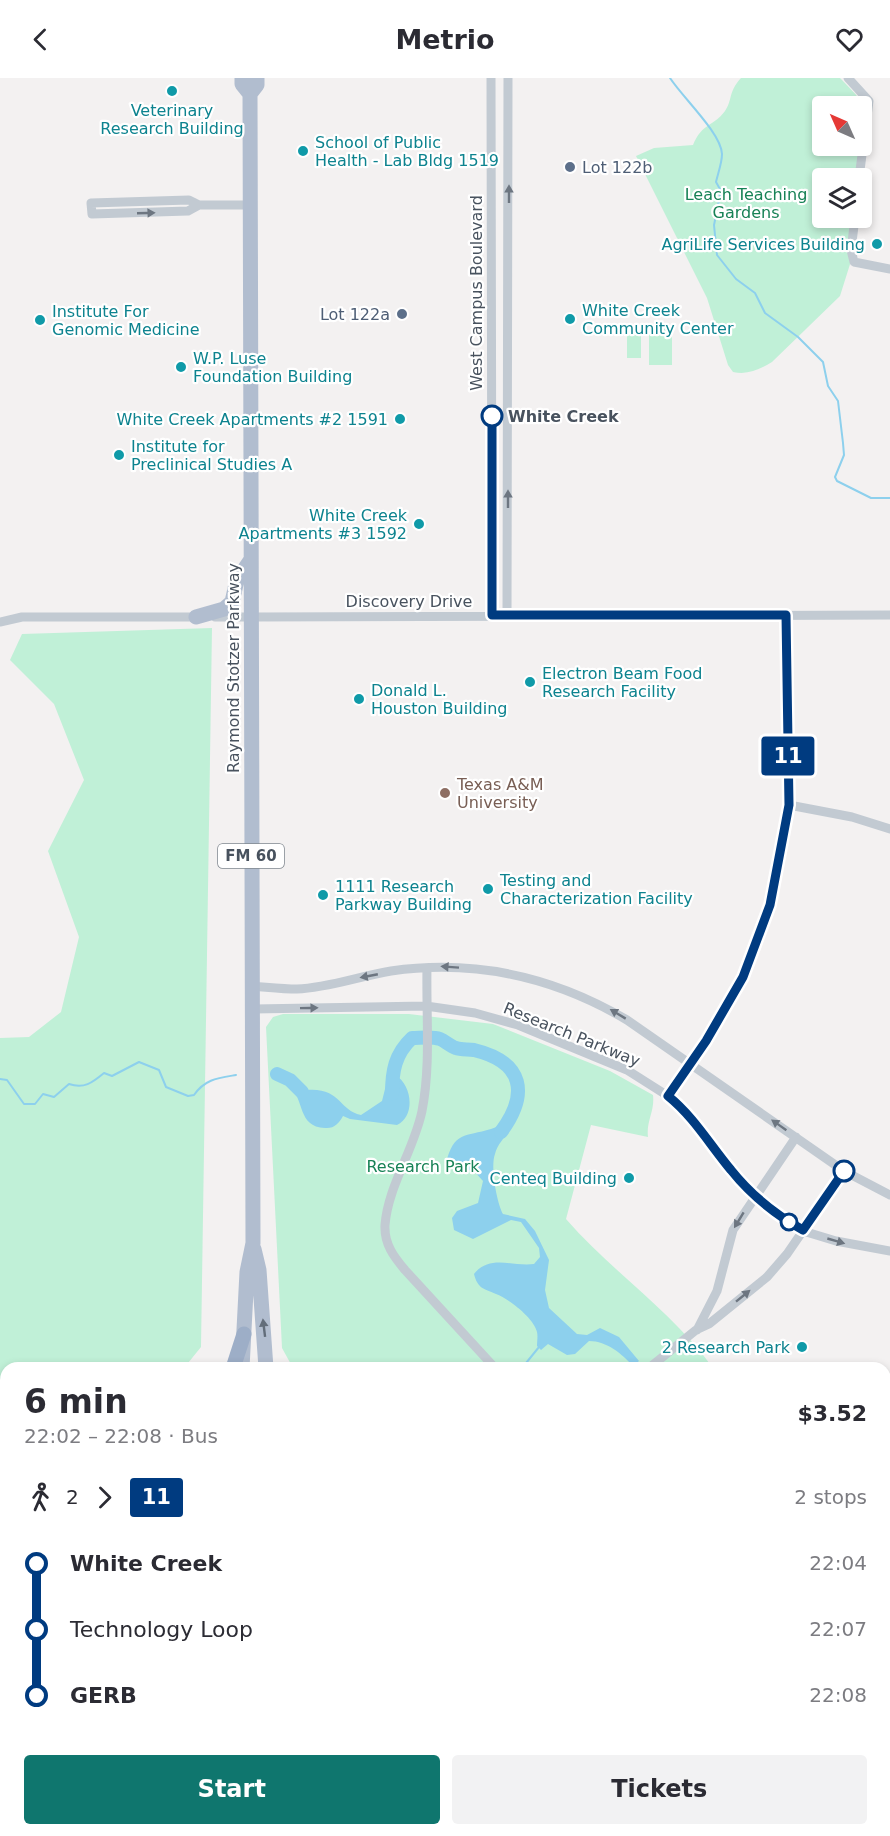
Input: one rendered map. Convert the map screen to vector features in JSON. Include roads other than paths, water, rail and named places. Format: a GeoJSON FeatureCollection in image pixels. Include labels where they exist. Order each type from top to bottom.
{"type":"FeatureCollection","features":[{"type":"Feature","properties":{"kind":"highway"},"geometry":{"type":"LineString","coordinates":[[234,1362],[244,1334]]}},
{"type":"Feature","properties":{"kind":"main road","name":"Raymond Stotzer Parkway"},"geometry":{"type":"LineString","coordinates":[[242,78],[242,84],[250,94]]}},
{"type":"Feature","properties":{"kind":"main road","name":"Raymond Stotzer Parkway"},"geometry":{"type":"LineString","coordinates":[[242,1362],[247,1272],[253,1243],[249,205],[250,94],[257,85],[257,78]]}},
{"type":"Feature","properties":{"kind":"main road"},"geometry":{"type":"LineString","coordinates":[[196,617],[224,609],[232,602],[237,580],[250,561]]}},
{"type":"Feature","properties":{"kind":"main road","name":"Raymond Stotzer Parkway"},"geometry":{"type":"LineString","coordinates":[[253,1243],[260,1270],[266,1362]]}},
{"type":"Feature","properties":{"kind":"street","name":"West Campus Boulevard"},"geometry":{"type":"LineString","coordinates":[[490,78],[492,615]]}},
{"type":"Feature","properties":{"kind":"street","name":"West Campus Boulevard"},"geometry":{"type":"LineString","coordinates":[[507,615],[508,78]]}},
{"type":"Feature","properties":{"kind":"street"},"geometry":{"type":"LineString","coordinates":[[848,78],[868,101],[860,168]]}},
{"type":"Feature","properties":{"kind":"street"},"geometry":{"type":"LineString","coordinates":[[199,205],[188,212],[92,214],[91,202],[189,200],[199,205],[249,205]]}},
{"type":"Feature","properties":{"kind":"street"},"geometry":{"type":"LineString","coordinates":[[854,228],[851,250],[854,262],[890,269]]}},
{"type":"Feature","properties":{"kind":"street"},"geometry":{"type":"LineString","coordinates":[[492,536],[508,535]]}},
{"type":"Feature","properties":{"kind":"street"},"geometry":{"type":"LineString","coordinates":[[668,1096],[692,1064],[743,977],[770,905],[789,805],[786,615]]}},
{"type":"Feature","properties":{"kind":"street","name":"Discovery Drive"},"geometry":{"type":"LineString","coordinates":[[0,622],[22,617],[890,615]]}},
{"type":"Feature","properties":{"kind":"street"},"geometry":{"type":"LineString","coordinates":[[789,805],[852,818],[890,829]]}},
{"type":"Feature","properties":{"kind":"street","name":"Research Parkway"},"geometry":{"type":"LineString","coordinates":[[251,986],[297,989],[391,971],[438,966],[508,973],[542,980],[576,993],[627,1020],[844,1171],[890,1195]]}},
{"type":"Feature","properties":{"kind":"street"},"geometry":{"type":"LineString","coordinates":[[427,968],[423,1109],[387,1214],[387,1241],[393,1256],[490,1362]]}},
{"type":"Feature","properties":{"kind":"street","name":"Research Parkway"},"geometry":{"type":"LineString","coordinates":[[251,1009],[426,1006],[475,1013],[518,1025],[627,1070],[668,1096],[697,1124],[731,1170],[755,1196],[803,1230],[836,1241],[890,1251]]}},
{"type":"Feature","properties":{"kind":"street"},"geometry":{"type":"LineString","coordinates":[[696,1330],[717,1291],[733,1230],[795,1137]]}},
{"type":"Feature","properties":{"kind":"street"},"geometry":{"type":"LineString","coordinates":[[657,1362],[767,1277],[844,1171]]}},
{"type":"Feature","properties":{"kind":"water"},"geometry":{"type":"Polygon","coordinates":[[[395,1075],[405,1085],[410,1100],[407,1115],[397,1125],[350,1119],[343,1116],[331,1128],[316,1126],[306,1118],[289,1085],[290,1080],[306,1090],[326,1092],[333,1095],[348,1109],[361,1115],[382,1101],[388,1077],[395,1075]]]}},
{"type":"Feature","properties":{"kind":"water"},"geometry":{"type":"Polygon","coordinates":[[[512,1117],[514,1121],[497,1149],[493,1167],[495,1185],[503,1214],[525,1219],[535,1231],[549,1260],[545,1290],[549,1308],[577,1334],[587,1335],[600,1328],[619,1337],[638,1362],[629,1362],[614,1349],[602,1343],[589,1341],[575,1354],[567,1355],[548,1344],[541,1350],[537,1346],[535,1327],[526,1315],[501,1296],[484,1289],[477,1283],[474,1274],[487,1264],[534,1264],[540,1257],[539,1248],[521,1222],[511,1220],[473,1239],[454,1230],[452,1218],[457,1211],[478,1203],[483,1181],[473,1170],[451,1169],[446,1163],[449,1153],[457,1140],[462,1137],[494,1128],[512,1117]]]}},
{"type":"Feature","properties":{"kind":"waterway"},"geometry":{"type":"LineString","coordinates":[[670,78],[709,126],[720,146],[722,157],[716,182],[721,191],[714,225],[717,255],[736,279],[755,293],[765,313],[798,337],[823,362],[828,386],[838,401],[843,443],[844,455],[835,477],[837,481],[871,498],[890,498]]}},
{"type":"Feature","properties":{"kind":"waterway","name":"White Creek"},"geometry":{"type":"LineString","coordinates":[[392,1094],[398,1057],[412,1038],[437,1038],[456,1048],[491,1055],[512,1071],[517,1081],[516,1105],[501,1132]]}},
{"type":"Feature","properties":{"kind":"waterway","name":"White Creek"},"geometry":{"type":"LineString","coordinates":[[0,1079],[7,1080],[24,1104],[35,1104],[43,1094],[54,1097],[69,1084],[79,1086],[88,1084],[104,1073],[112,1076],[139,1062],[159,1070],[166,1087],[188,1096],[194,1095],[212,1080],[236,1075]]}},
{"type":"Feature","properties":{"kind":"waterway","name":"White Creek"},"geometry":{"type":"LineString","coordinates":[[277,1074],[290,1080],[302,1092]]}},
{"type":"Feature","properties":{"kind":"waterway"},"geometry":{"type":"LineString","coordinates":[[527,1362],[539,1347]]}},
{"type":"Feature","properties":{"kind":"place","name":"Veterinary Research Building"},"geometry":{"type":"Point","coordinates":[172,91]}},
{"type":"Feature","properties":{"kind":"place","name":"School of Public Health - Lab Bldg 1519"},"geometry":{"type":"Point","coordinates":[303,151]}},
{"type":"Feature","properties":{"kind":"place","name":"Lot 122b"},"geometry":{"type":"Point","coordinates":[570,167]}},
{"type":"Feature","properties":{"kind":"place","name":"AgriLife Services Building"},"geometry":{"type":"Point","coordinates":[877,244]}},
{"type":"Feature","properties":{"kind":"place","name":"Lot 122a"},"geometry":{"type":"Point","coordinates":[402,314]}},
{"type":"Feature","properties":{"kind":"place","name":"White Creek Community Center"},"geometry":{"type":"Point","coordinates":[570,319]}},
{"type":"Feature","properties":{"kind":"place","name":"Institute For Genomic Medicine"},"geometry":{"type":"Point","coordinates":[40,320]}},
{"type":"Feature","properties":{"kind":"place","name":"W.P. Luse Foundation Building"},"geometry":{"type":"Point","coordinates":[181,367]}},
{"type":"Feature","properties":{"kind":"place","name":"White Creek"},"geometry":{"type":"Point","coordinates":[492,416]}},
{"type":"Feature","properties":{"kind":"place","name":"White Creek Apartments #2 1591"},"geometry":{"type":"Point","coordinates":[400,419]}},
{"type":"Feature","properties":{"kind":"place","name":"Institute for Preclinical Studies A"},"geometry":{"type":"Point","coordinates":[119,455]}},
{"type":"Feature","properties":{"kind":"place","name":"White Creek Apartments #3 1592"},"geometry":{"type":"Point","coordinates":[419,524]}},
{"type":"Feature","properties":{"kind":"place","name":"Electron Beam Food Research Facility"},"geometry":{"type":"Point","coordinates":[530,682]}},
{"type":"Feature","properties":{"kind":"place","name":"Donald L. Houston Building"},"geometry":{"type":"Point","coordinates":[359,699]}},
{"type":"Feature","properties":{"kind":"place","name":"Texas A&M University"},"geometry":{"type":"Point","coordinates":[445,793]}},
{"type":"Feature","properties":{"kind":"place","name":"Testing and Characterization Facility"},"geometry":{"type":"Point","coordinates":[488,889]}},
{"type":"Feature","properties":{"kind":"place","name":"1111 Research Parkway Building"},"geometry":{"type":"Point","coordinates":[323,895]}},
{"type":"Feature","properties":{"kind":"place","name":"Centeq Building"},"geometry":{"type":"Point","coordinates":[629,1178]}},
{"type":"Feature","properties":{"kind":"place","name":"2 Research Park"},"geometry":{"type":"Point","coordinates":[802,1347]}},
{"type":"Feature","properties":{"kind":"park label","name":"Leach Teaching Gardens"},"geometry":{"type":"Point","coordinates":[746,203]}},
{"type":"Feature","properties":{"kind":"park label","name":"Research Park"},"geometry":{"type":"Point","coordinates":[423,1166]}}]}
